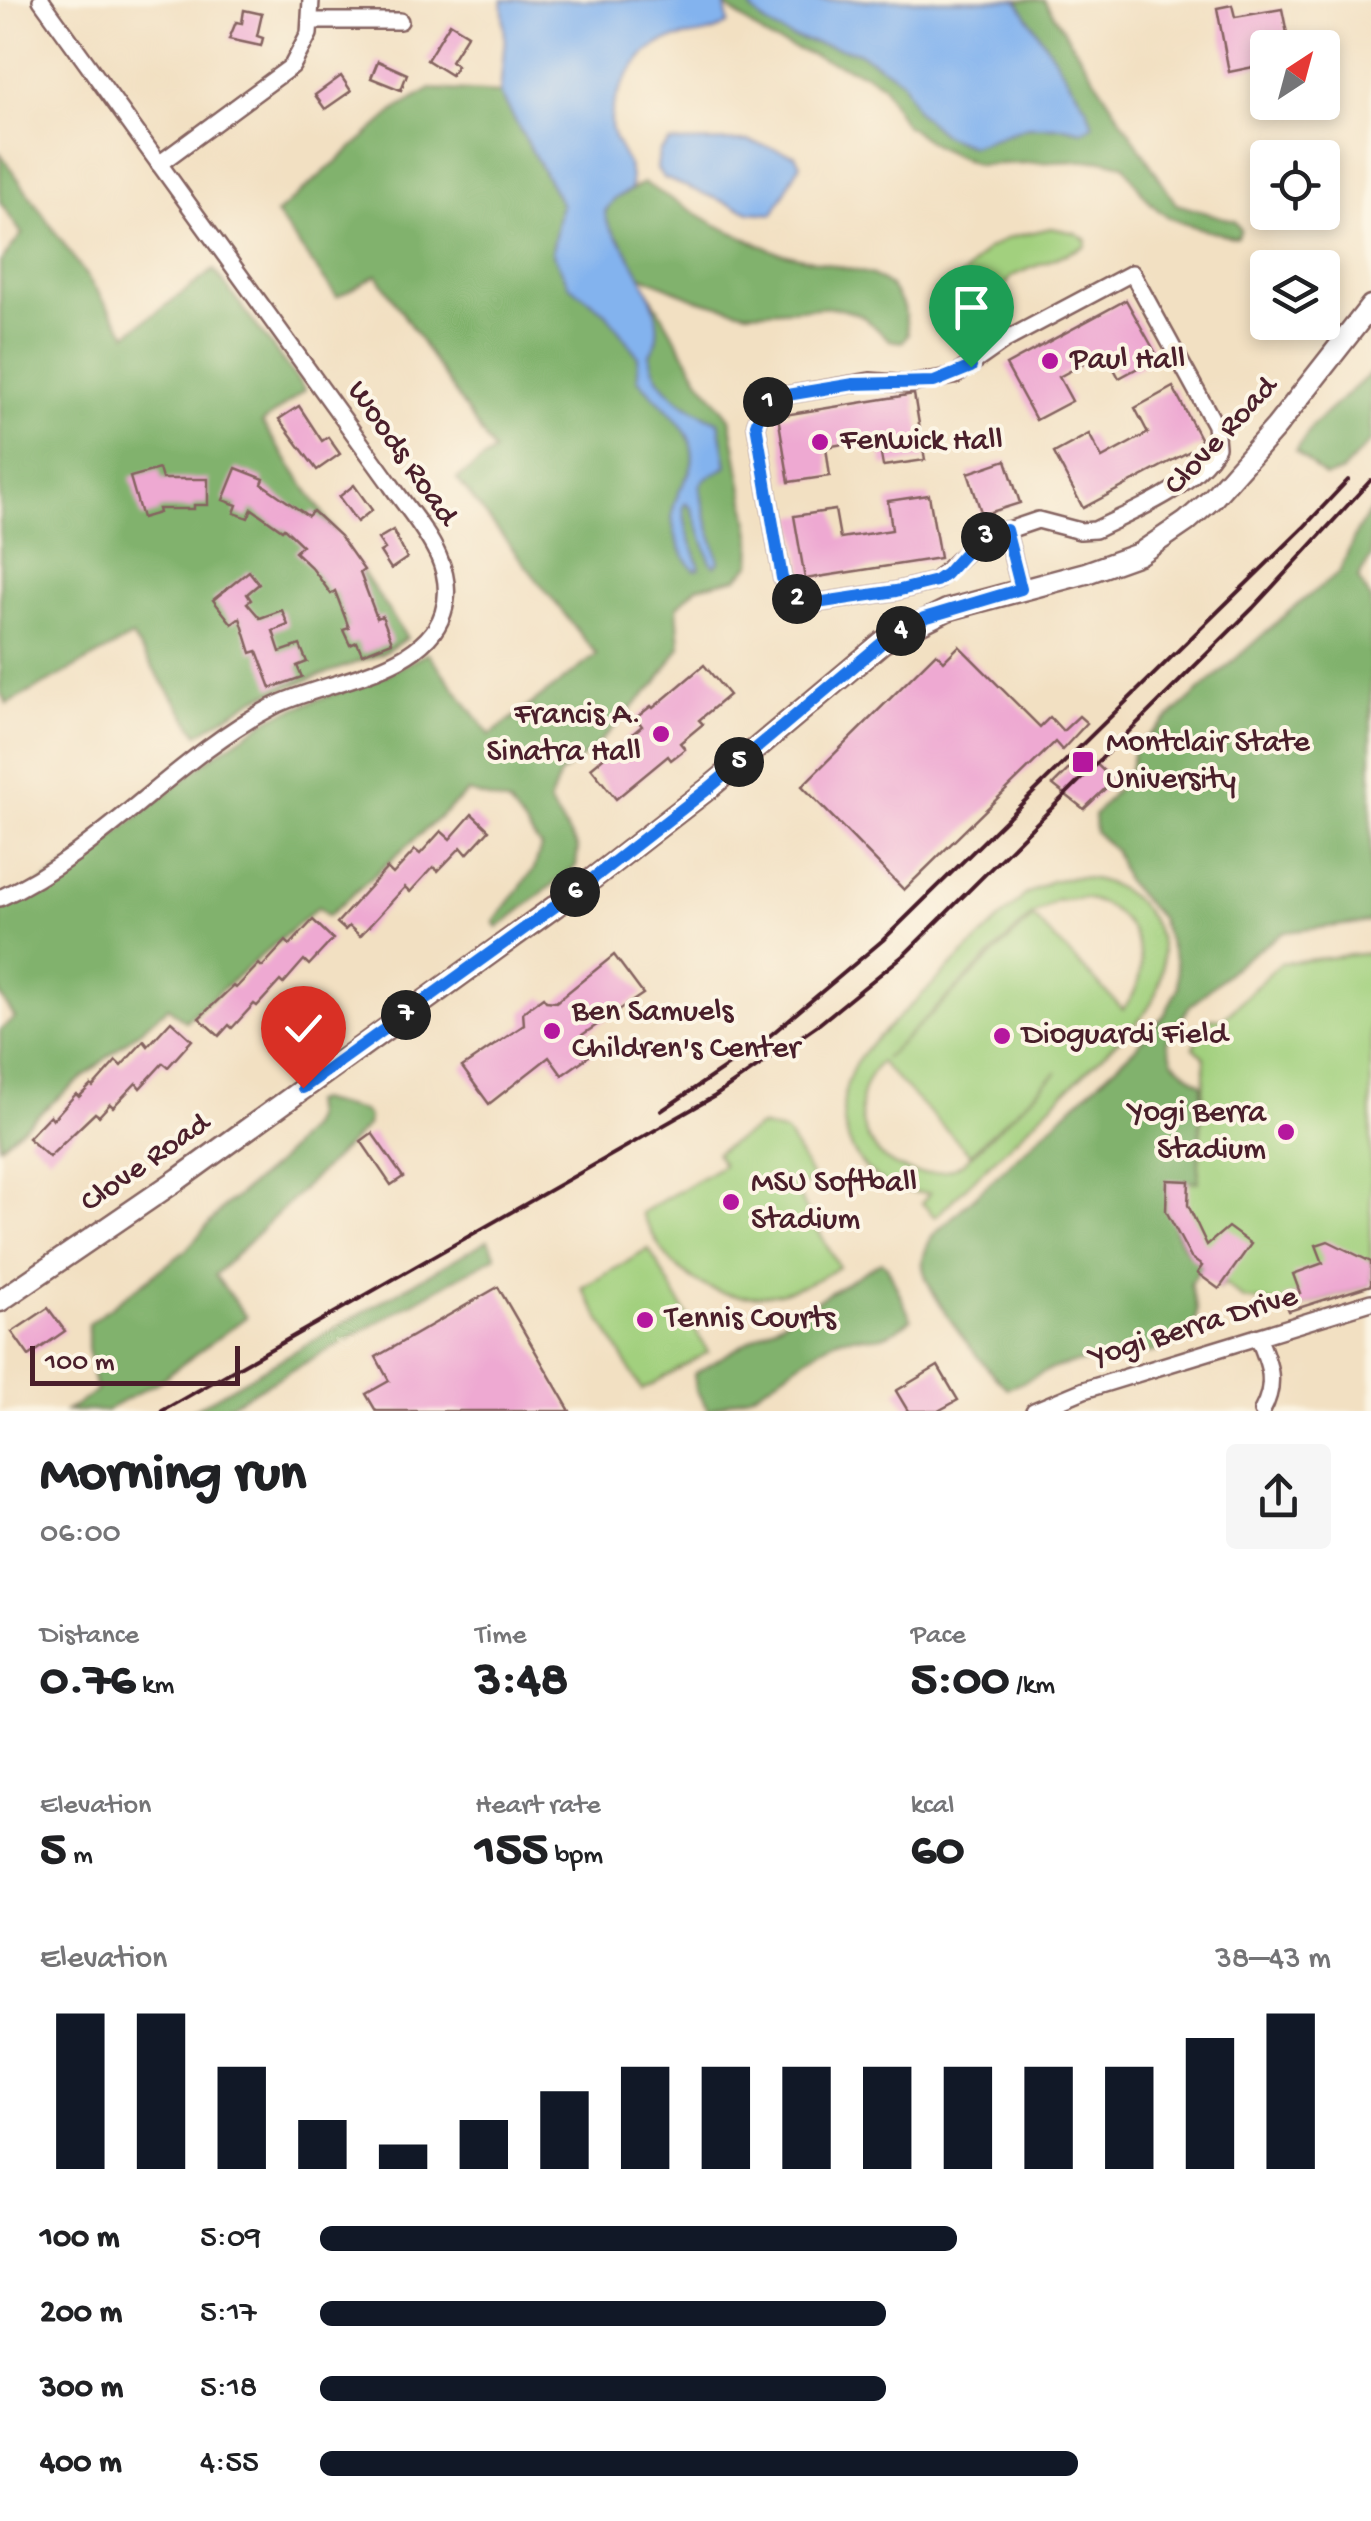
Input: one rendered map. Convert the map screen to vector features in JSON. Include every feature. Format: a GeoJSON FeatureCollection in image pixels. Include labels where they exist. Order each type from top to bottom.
{"type":"FeatureCollection","features":[{"type":"Feature","properties":{"kind":"street","name":"Woods Road"},"geometry":{"type":"LineString","coordinates":[[0,898],[114,826],[236,729],[268,709],[405,658],[433,633],[443,613],[447,589],[440,556],[40,0]]}},
{"type":"Feature","properties":{"kind":"street"},"geometry":{"type":"LineString","coordinates":[[159,164],[283,75],[299,56],[311,21],[310,0]]}},
{"type":"Feature","properties":{"kind":"street"},"geometry":{"type":"LineString","coordinates":[[311,21],[400,20]]}},
{"type":"Feature","properties":{"kind":"street"},"geometry":{"type":"LineString","coordinates":[[1132,272],[1214,425],[1217,446],[1182,484],[1094,530],[1080,531],[1046,520],[1006,530],[972,545],[936,581],[834,602],[804,603],[786,589],[782,578],[756,424],[758,415],[770,401],[781,396],[870,382],[909,384],[954,376],[1004,341],[1132,272]]}},
{"type":"Feature","properties":{"kind":"street","name":"Clove Road"},"geometry":{"type":"LineString","coordinates":[[0,1301],[180,1178],[582,887],[709,788],[883,642],[924,618],[1086,573],[1139,554],[1186,522],[1212,499],[1276,427],[1371,306]]}},
{"type":"Feature","properties":{"kind":"street"},"geometry":{"type":"LineString","coordinates":[[1006,530],[1021,589]]}},
{"type":"Feature","properties":{"kind":"street","name":"Yogi Berra Drive"},"geometry":{"type":"LineString","coordinates":[[1034,1411],[1084,1390],[1371,1302]]}},
{"type":"Feature","properties":{"kind":"street"},"geometry":{"type":"LineString","coordinates":[[1258,1338],[1272,1373],[1271,1391],[1262,1411]]}},
{"type":"Feature","properties":{"kind":"green space"},"geometry":{"type":"Polygon","coordinates":[[[724,0],[1044,0],[1176,204],[1235,221],[1241,230],[1237,237],[1229,236],[1166,215],[1146,198],[1124,165],[1102,160],[977,165],[937,147],[904,124],[882,84],[865,74],[768,39],[727,7],[724,0]]]}},
{"type":"Feature","properties":{"kind":"green space"},"geometry":{"type":"Polygon","coordinates":[[[431,89],[500,93],[561,204],[552,252],[648,291],[699,378],[730,418],[752,540],[751,564],[737,578],[697,587],[677,607],[680,647],[657,682],[591,751],[560,774],[549,803],[578,848],[576,866],[498,928],[494,922],[534,869],[541,847],[509,804],[468,792],[328,916],[318,907],[185,1021],[168,1007],[0,1146],[0,1030],[15,1018],[0,995],[0,910],[109,840],[214,755],[274,716],[386,674],[428,653],[490,735],[597,655],[457,479],[494,452],[377,275],[337,297],[276,214],[397,109],[431,89]]]}},
{"type":"Feature","properties":{"kind":"green space"},"geometry":{"type":"Polygon","coordinates":[[[0,153],[127,334],[214,270],[305,390],[262,423],[407,638],[381,654],[256,698],[198,734],[132,637],[7,704],[0,692],[0,262],[22,234],[0,202],[0,153]]]}},
{"type":"Feature","properties":{"kind":"green space"},"geometry":{"type":"Polygon","coordinates":[[[644,183],[716,225],[774,251],[873,275],[890,286],[904,307],[908,335],[902,342],[890,340],[861,315],[834,307],[747,312],[695,299],[640,275],[620,240],[607,228],[605,211],[615,199],[644,183]]]}},
{"type":"Feature","properties":{"kind":"green space"},"geometry":{"type":"Polygon","coordinates":[[[1051,228],[1076,233],[1086,240],[1085,246],[1012,276],[985,314],[953,336],[946,332],[942,320],[949,291],[986,250],[1008,238],[1051,228]]]}},
{"type":"Feature","properties":{"kind":"green space"},"geometry":{"type":"Polygon","coordinates":[[[1371,373],[1371,441],[1341,472],[1325,477],[1296,451],[1313,425],[1371,373]]]}},
{"type":"Feature","properties":{"kind":"green space"},"geometry":{"type":"Polygon","coordinates":[[[1371,510],[1371,557],[1358,578],[1371,601],[1371,922],[1284,932],[1239,963],[1189,1007],[1167,1041],[1173,1061],[1202,1085],[1198,1182],[1167,1181],[1174,1228],[1185,1249],[1202,1266],[1190,1284],[1197,1310],[1194,1334],[1163,1349],[1058,1367],[1007,1388],[972,1349],[934,1294],[923,1266],[927,1247],[932,1236],[1134,1049],[1165,1014],[1178,987],[1176,961],[1160,918],[1126,881],[1115,851],[1095,832],[1094,816],[1129,774],[1134,749],[1293,608],[1339,573],[1371,510]]]}},
{"type":"Feature","properties":{"kind":"green space"},"geometry":{"type":"Polygon","coordinates":[[[1075,877],[1103,882],[1126,893],[1144,910],[1156,930],[1162,953],[1161,977],[1152,1001],[1135,1024],[935,1217],[922,1203],[930,1193],[902,1190],[879,1179],[861,1163],[849,1142],[844,1118],[845,1093],[853,1069],[869,1046],[1025,895],[1051,881],[1075,877]],[[1083,898],[1056,901],[1031,916],[884,1059],[1033,917],[1123,1009],[1140,976],[1137,941],[1117,913],[1083,898]],[[880,1062],[866,1085],[861,1109],[865,1131],[876,1150],[892,1164],[913,1172],[937,1172],[963,1163],[1057,1072],[970,1154],[880,1062]]]}},
{"type":"Feature","properties":{"kind":"green space","name":"Yogi Berra Stadium"},"geometry":{"type":"Polygon","coordinates":[[[1371,953],[1371,1285],[1289,1311],[1276,1303],[1243,1299],[1224,1283],[1219,1289],[1197,1264],[1180,1240],[1170,1213],[1167,1180],[1198,1181],[1205,1058],[1193,1047],[1211,1018],[1223,1019],[1280,963],[1371,953]]]}},
{"type":"Feature","properties":{"kind":"green space"},"geometry":{"type":"Polygon","coordinates":[[[311,1102],[363,1111],[368,1117],[367,1126],[215,1275],[246,1317],[158,1382],[105,1411],[66,1411],[96,1392],[88,1324],[184,1252],[223,1208],[276,1164],[309,1127],[313,1118],[311,1102]]]}},
{"type":"Feature","properties":{"kind":"green space","name":"MSU Softball Stadium"},"geometry":{"type":"Polygon","coordinates":[[[760,1126],[787,1133],[813,1179],[796,1191],[839,1267],[777,1294],[735,1295],[695,1280],[675,1265],[641,1213],[723,1165],[716,1153],[760,1126]]]}},
{"type":"Feature","properties":{"kind":"green space"},"geometry":{"type":"Polygon","coordinates":[[[488,1240],[496,1256],[219,1411],[191,1411],[488,1240]]]}},
{"type":"Feature","properties":{"kind":"green space","name":"Tennis Courts"},"geometry":{"type":"Polygon","coordinates":[[[649,1249],[708,1352],[642,1390],[582,1288],[649,1249]]]}},
{"type":"Feature","properties":{"kind":"green space"},"geometry":{"type":"Polygon","coordinates":[[[881,1262],[887,1266],[911,1319],[878,1337],[832,1342],[760,1390],[709,1411],[696,1390],[694,1374],[881,1262]]]}},
{"type":"Feature","properties":{"kind":"water"},"geometry":{"type":"Polygon","coordinates":[[[502,0],[724,0],[728,23],[714,31],[654,47],[635,65],[620,89],[611,124],[629,169],[631,189],[605,211],[656,313],[656,342],[650,354],[658,377],[685,404],[719,422],[727,466],[701,484],[719,562],[715,566],[686,503],[683,507],[687,530],[700,568],[695,570],[690,564],[674,530],[674,505],[693,459],[685,431],[638,379],[638,356],[606,313],[569,285],[552,252],[561,204],[500,93],[505,37],[502,0]]]}},
{"type":"Feature","properties":{"kind":"water"},"geometry":{"type":"Polygon","coordinates":[[[749,0],[1017,0],[1087,108],[1093,125],[1082,131],[1028,127],[971,146],[945,136],[917,111],[902,80],[858,52],[793,38],[766,24],[752,10],[749,0]]]}},
{"type":"Feature","properties":{"kind":"water"},"geometry":{"type":"Polygon","coordinates":[[[748,141],[795,155],[800,164],[773,214],[750,212],[664,178],[657,169],[659,152],[669,142],[748,141]]]}},
{"type":"Feature","properties":{"kind":"building"},"geometry":{"type":"Polygon","coordinates":[[[1232,5],[1235,17],[1282,9],[1286,30],[1250,30],[1250,68],[1229,72],[1217,8],[1232,5]]]}},
{"type":"Feature","properties":{"kind":"building"},"geometry":{"type":"Polygon","coordinates":[[[244,10],[262,14],[257,36],[263,38],[261,46],[229,39],[236,22],[242,23],[244,10]]]}},
{"type":"Feature","properties":{"kind":"building"},"geometry":{"type":"Polygon","coordinates":[[[450,23],[468,34],[451,61],[457,65],[451,75],[427,60],[450,23]]]}},
{"type":"Feature","properties":{"kind":"building"},"geometry":{"type":"Polygon","coordinates":[[[378,61],[407,74],[401,90],[371,78],[378,61]]]}},
{"type":"Feature","properties":{"kind":"building"},"geometry":{"type":"Polygon","coordinates":[[[341,76],[351,91],[325,109],[315,95],[341,76]]]}},
{"type":"Feature","properties":{"kind":"building","name":"Paul Hall"},"geometry":{"type":"Polygon","coordinates":[[[1126,300],[1158,357],[1119,378],[1105,352],[1059,377],[1072,401],[1036,420],[1006,365],[1126,300]]]}},
{"type":"Feature","properties":{"kind":"building"},"geometry":{"type":"Polygon","coordinates":[[[1173,387],[1203,444],[1083,508],[1054,453],[1089,434],[1102,458],[1148,433],[1135,408],[1173,387]]]}},
{"type":"Feature","properties":{"kind":"building","name":"Fenwick Hall"},"geometry":{"type":"Polygon","coordinates":[[[914,394],[925,460],[883,466],[878,438],[826,447],[830,476],[789,482],[778,416],[914,394]]]}},
{"type":"Feature","properties":{"kind":"building"},"geometry":{"type":"Polygon","coordinates":[[[299,406],[322,441],[328,437],[340,454],[317,470],[279,419],[299,406]]]}},
{"type":"Feature","properties":{"kind":"building"},"geometry":{"type":"Polygon","coordinates":[[[1006,460],[1020,503],[982,515],[968,473],[1006,460]]]}},
{"type":"Feature","properties":{"kind":"building"},"geometry":{"type":"Polygon","coordinates":[[[236,468],[264,479],[262,484],[308,516],[313,511],[340,536],[364,570],[360,573],[377,618],[382,616],[392,642],[362,654],[357,642],[350,645],[343,630],[349,628],[335,591],[331,594],[295,552],[302,545],[284,528],[252,509],[248,518],[234,513],[237,505],[223,500],[236,468]]]}},
{"type":"Feature","properties":{"kind":"building"},"geometry":{"type":"Polygon","coordinates":[[[159,469],[162,479],[208,479],[208,505],[158,509],[159,513],[142,518],[130,477],[159,469]]]}},
{"type":"Feature","properties":{"kind":"building"},"geometry":{"type":"Polygon","coordinates":[[[354,485],[372,510],[357,522],[339,497],[354,485]]]}},
{"type":"Feature","properties":{"kind":"building"},"geometry":{"type":"Polygon","coordinates":[[[929,495],[940,558],[805,579],[794,516],[835,510],[840,538],[892,530],[888,501],[929,495]]]}},
{"type":"Feature","properties":{"kind":"building"},"geometry":{"type":"Polygon","coordinates":[[[393,530],[407,558],[391,569],[380,552],[385,549],[378,539],[393,530]]]}},
{"type":"Feature","properties":{"kind":"building"},"geometry":{"type":"Polygon","coordinates":[[[249,571],[259,584],[247,594],[251,600],[247,603],[260,618],[282,610],[288,625],[273,631],[280,652],[300,645],[307,662],[297,666],[302,677],[271,688],[257,651],[251,653],[240,618],[232,624],[213,600],[249,571]]]}},
{"type":"Feature","properties":{"kind":"building"},"geometry":{"type":"Polygon","coordinates":[[[959,646],[1040,727],[1050,717],[1063,731],[1079,716],[1087,723],[1062,750],[1055,742],[904,890],[802,786],[936,653],[944,661],[959,646]]]}},
{"type":"Feature","properties":{"kind":"building","name":"Francis A. Sinatra Hall"},"geometry":{"type":"Polygon","coordinates":[[[704,665],[729,695],[699,720],[703,724],[680,743],[685,749],[671,760],[668,756],[616,799],[591,768],[642,726],[636,718],[704,665]]]}},
{"type":"Feature","properties":{"kind":"building"},"geometry":{"type":"Polygon","coordinates":[[[1085,753],[1110,777],[1110,784],[1084,809],[1053,785],[1085,753]]]}},
{"type":"Feature","properties":{"kind":"building"},"geometry":{"type":"Polygon","coordinates":[[[472,814],[489,830],[467,854],[461,847],[438,871],[433,867],[410,892],[405,887],[360,936],[349,926],[345,930],[337,923],[387,868],[393,874],[415,850],[420,854],[441,831],[450,839],[472,814]]]}},
{"type":"Feature","properties":{"kind":"building"},"geometry":{"type":"Polygon","coordinates":[[[313,920],[333,939],[309,965],[304,960],[283,984],[280,981],[257,1006],[254,1004],[219,1036],[199,1018],[259,964],[262,967],[286,941],[290,945],[313,920]]]}},
{"type":"Feature","properties":{"kind":"building","name":"Ben Samuels Children's Center"},"geometry":{"type":"Polygon","coordinates":[[[614,955],[643,994],[579,1037],[592,1054],[562,1075],[549,1057],[489,1104],[462,1067],[524,1025],[523,1012],[543,997],[556,1002],[614,955]]]}},
{"type":"Feature","properties":{"kind":"building"},"geometry":{"type":"Polygon","coordinates":[[[171,1021],[192,1040],[168,1067],[163,1063],[140,1088],[136,1083],[113,1107],[110,1104],[99,1116],[95,1113],[49,1157],[28,1138],[76,1094],[79,1097],[93,1087],[116,1061],[121,1066],[144,1041],[148,1046],[171,1021]]]}},
{"type":"Feature","properties":{"kind":"building"},"geometry":{"type":"Polygon","coordinates":[[[372,1133],[403,1177],[391,1185],[361,1141],[372,1133]]]}},
{"type":"Feature","properties":{"kind":"building"},"geometry":{"type":"Polygon","coordinates":[[[1167,1180],[1189,1181],[1188,1205],[1207,1245],[1228,1227],[1251,1244],[1219,1289],[1197,1273],[1202,1266],[1191,1258],[1166,1211],[1167,1180]]]}},
{"type":"Feature","properties":{"kind":"building"},"geometry":{"type":"Polygon","coordinates":[[[1328,1241],[1371,1262],[1371,1285],[1289,1311],[1284,1298],[1300,1293],[1293,1274],[1323,1263],[1316,1245],[1328,1241]]]}},
{"type":"Feature","properties":{"kind":"building"},"geometry":{"type":"Polygon","coordinates":[[[498,1287],[570,1411],[376,1411],[366,1394],[389,1381],[376,1357],[498,1287]]]}},
{"type":"Feature","properties":{"kind":"building"},"geometry":{"type":"Polygon","coordinates":[[[48,1308],[65,1331],[29,1356],[12,1332],[48,1308]]]}},
{"type":"Feature","properties":{"kind":"building"},"geometry":{"type":"Polygon","coordinates":[[[938,1366],[958,1400],[938,1411],[908,1411],[896,1391],[938,1366]]]}},
{"type":"Feature","properties":{"kind":"railway"},"geometry":{"type":"LineString","coordinates":[[661,1111],[760,1044],[883,940],[1348,480]]}},
{"type":"Feature","properties":{"kind":"railway"},"geometry":{"type":"LineString","coordinates":[[162,1411],[715,1096],[818,1025],[905,954],[1253,608],[1371,480]]}},
{"type":"Feature","properties":{"kind":"place","name":"Paul Hall"},"geometry":{"type":"Point","coordinates":[1050,361]}},
{"type":"Feature","properties":{"kind":"place","name":"Fenwick Hall"},"geometry":{"type":"Point","coordinates":[820,442]}},
{"type":"Feature","properties":{"kind":"place","name":"Francis A. Sinatra Hall"},"geometry":{"type":"Point","coordinates":[661,734]}},
{"type":"Feature","properties":{"kind":"place","name":"Montclair State University"},"geometry":{"type":"Point","coordinates":[1083,762]}},
{"type":"Feature","properties":{"kind":"place","name":"Ben Samuels Children's Center"},"geometry":{"type":"Point","coordinates":[552,1031]}},
{"type":"Feature","properties":{"kind":"place","name":"Dioguardi Field"},"geometry":{"type":"Point","coordinates":[1002,1036]}},
{"type":"Feature","properties":{"kind":"place","name":"Yogi Berra Stadium"},"geometry":{"type":"Point","coordinates":[1286,1132]}},
{"type":"Feature","properties":{"kind":"place","name":"MSU Softball Stadium"},"geometry":{"type":"Point","coordinates":[731,1202]}},
{"type":"Feature","properties":{"kind":"place","name":"Tennis Courts"},"geometry":{"type":"Point","coordinates":[645,1320]}},
{"type":"Feature","properties":{"kind":"route"},"geometry":{"type":"LineString","coordinates":[[303,1088],[582,887],[709,788],[867,653],[924,618],[1021,589],[1006,530],[972,545],[936,581],[896,591],[810,604],[794,597],[782,578],[756,424],[762,408],[781,396],[870,382],[934,382],[971,367]]}}]}
